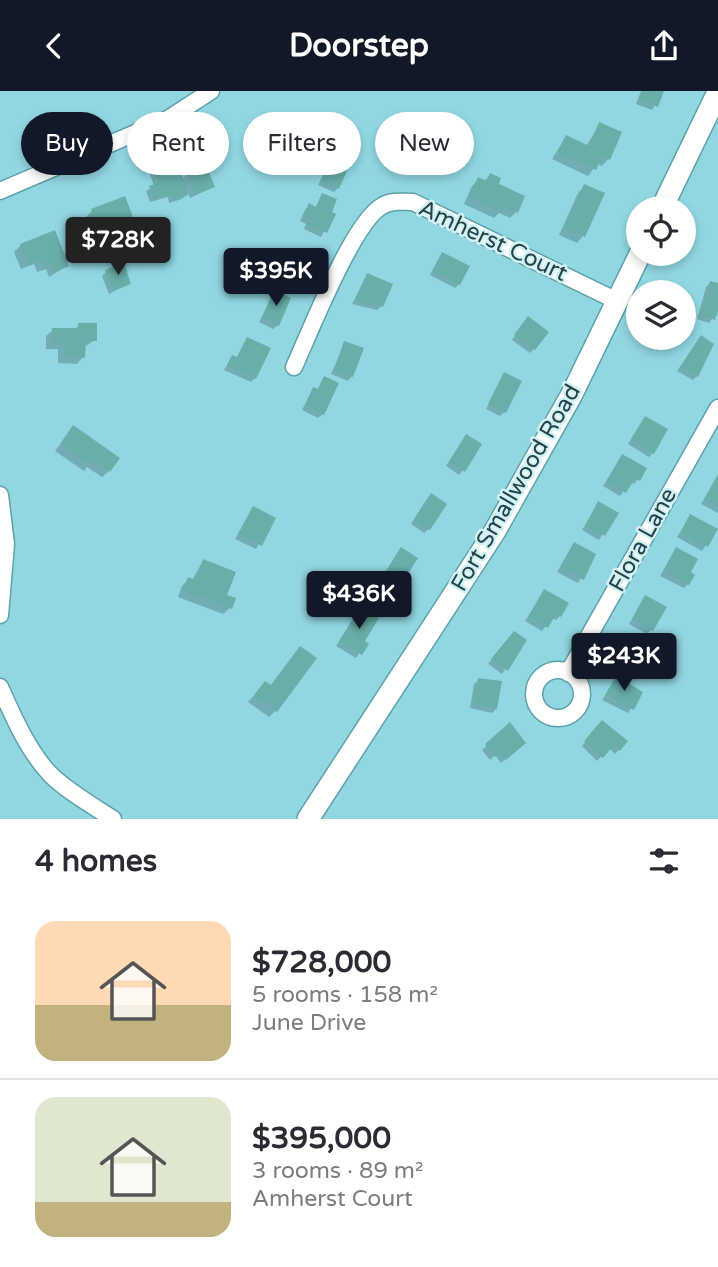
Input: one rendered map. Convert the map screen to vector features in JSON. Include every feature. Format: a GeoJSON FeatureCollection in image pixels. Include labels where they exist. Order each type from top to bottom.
{"type":"FeatureCollection","features":[{"type":"Feature","properties":{"kind":"main road"},"geometry":{"type":"LineString","coordinates":[[668,196],[718,92]]}},
{"type":"Feature","properties":{"kind":"main road","name":"Fort Smallwood Road"},"geometry":{"type":"LineString","coordinates":[[308,819],[495,531],[572,394],[634,266]]}},
{"type":"Feature","properties":{"kind":"street"},"geometry":{"type":"LineString","coordinates":[[0,191],[168,119],[211,91]]}},
{"type":"Feature","properties":{"kind":"street","name":"Amherst Court"},"geometry":{"type":"LineString","coordinates":[[294,367],[356,237],[371,214],[394,201],[414,202],[617,300]]}},
{"type":"Feature","properties":{"kind":"street","name":"Flora Lane"},"geometry":{"type":"LineString","coordinates":[[568,673],[718,408]]}},
{"type":"Feature","properties":{"kind":"street"},"geometry":{"type":"LineString","coordinates":[[0,495],[6,526],[6,559],[0,615]]}},
{"type":"Feature","properties":{"kind":"street"},"geometry":{"type":"LineString","coordinates":[[0,687],[13,716],[49,773],[113,819]]}},
{"type":"Feature","properties":{"kind":"building"},"geometry":{"type":"Polygon","coordinates":[[[642,91],[664,91],[658,107],[639,100],[642,91]]]}},
{"type":"Feature","properties":{"kind":"building"},"geometry":{"type":"Polygon","coordinates":[[[599,122],[622,132],[610,160],[602,156],[596,170],[557,152],[566,135],[589,146],[599,122]]]}},
{"type":"Feature","properties":{"kind":"building"},"geometry":{"type":"Polygon","coordinates":[[[490,173],[501,178],[499,184],[525,196],[518,213],[505,207],[502,212],[469,197],[478,177],[487,181],[490,173]]]}},
{"type":"Feature","properties":{"kind":"building"},"geometry":{"type":"Polygon","coordinates":[[[156,175],[182,175],[188,195],[173,200],[172,194],[154,199],[149,186],[158,183],[156,175]]]}},
{"type":"Feature","properties":{"kind":"building"},"geometry":{"type":"Polygon","coordinates":[[[187,175],[210,175],[215,187],[195,195],[187,175]]]}},
{"type":"Feature","properties":{"kind":"building"},"geometry":{"type":"Polygon","coordinates":[[[324,175],[345,175],[339,189],[321,181],[324,175]]]}},
{"type":"Feature","properties":{"kind":"building"},"geometry":{"type":"Polygon","coordinates":[[[584,184],[605,193],[585,237],[564,228],[584,184]]]}},
{"type":"Feature","properties":{"kind":"building"},"geometry":{"type":"Polygon","coordinates":[[[322,193],[337,199],[332,212],[336,214],[327,233],[307,224],[309,220],[303,217],[309,203],[316,207],[322,193]]]}},
{"type":"Feature","properties":{"kind":"building"},"geometry":{"type":"Polygon","coordinates":[[[125,196],[136,225],[102,239],[91,209],[125,196]]]}},
{"type":"Feature","properties":{"kind":"building"},"geometry":{"type":"Polygon","coordinates":[[[55,230],[69,266],[55,272],[52,264],[44,267],[41,259],[28,264],[20,244],[55,230]]]}},
{"type":"Feature","properties":{"kind":"building"},"geometry":{"type":"Polygon","coordinates":[[[288,250],[307,259],[293,289],[274,280],[288,250]]]}},
{"type":"Feature","properties":{"kind":"building"},"geometry":{"type":"Polygon","coordinates":[[[442,252],[470,266],[460,285],[432,271],[442,252]]]}},
{"type":"Feature","properties":{"kind":"building"},"geometry":{"type":"Polygon","coordinates":[[[124,263],[131,284],[113,291],[105,270],[124,263]]]}},
{"type":"Feature","properties":{"kind":"building"},"geometry":{"type":"Polygon","coordinates":[[[367,273],[393,284],[383,307],[372,302],[370,306],[355,299],[367,273]]]}},
{"type":"Feature","properties":{"kind":"building"},"geometry":{"type":"Polygon","coordinates":[[[710,281],[718,283],[718,311],[715,320],[700,315],[710,281]]]}},
{"type":"Feature","properties":{"kind":"building"},"geometry":{"type":"Polygon","coordinates":[[[274,290],[291,298],[279,326],[262,318],[274,290]]]}},
{"type":"Feature","properties":{"kind":"building"},"geometry":{"type":"Polygon","coordinates":[[[528,316],[549,332],[535,350],[514,335],[528,316]]]}},
{"type":"Feature","properties":{"kind":"building"},"geometry":{"type":"Polygon","coordinates":[[[78,323],[97,323],[97,341],[86,341],[85,358],[64,357],[64,343],[52,343],[52,328],[78,328],[78,323]]]}},
{"type":"Feature","properties":{"kind":"building"},"geometry":{"type":"Polygon","coordinates":[[[701,335],[714,344],[698,377],[680,367],[691,350],[696,350],[696,343],[701,335]]]}},
{"type":"Feature","properties":{"kind":"building"},"geometry":{"type":"Polygon","coordinates":[[[247,337],[271,348],[256,379],[227,365],[232,355],[237,357],[247,337]]]}},
{"type":"Feature","properties":{"kind":"building"},"geometry":{"type":"Polygon","coordinates":[[[344,341],[364,348],[353,377],[334,370],[344,341]]]}},
{"type":"Feature","properties":{"kind":"building"},"geometry":{"type":"Polygon","coordinates":[[[504,372],[522,381],[506,413],[488,404],[504,372]]]}},
{"type":"Feature","properties":{"kind":"building"},"geometry":{"type":"Polygon","coordinates":[[[324,376],[339,383],[324,415],[305,406],[313,387],[318,389],[324,376]]]}},
{"type":"Feature","properties":{"kind":"building"},"geometry":{"type":"Polygon","coordinates":[[[645,416],[668,429],[654,454],[631,439],[645,416]]]}},
{"type":"Feature","properties":{"kind":"building"},"geometry":{"type":"Polygon","coordinates":[[[73,425],[120,458],[110,472],[95,461],[92,465],[60,444],[73,425]]]}},
{"type":"Feature","properties":{"kind":"building"},"geometry":{"type":"Polygon","coordinates":[[[466,434],[482,444],[465,472],[449,462],[466,434]]]}},
{"type":"Feature","properties":{"kind":"building"},"geometry":{"type":"Polygon","coordinates":[[[622,454],[647,468],[640,481],[635,478],[626,493],[606,482],[622,454]]]}},
{"type":"Feature","properties":{"kind":"building"},"geometry":{"type":"Polygon","coordinates":[[[718,474],[718,507],[704,499],[718,474]]]}},
{"type":"Feature","properties":{"kind":"building"},"geometry":{"type":"Polygon","coordinates":[[[431,493],[447,504],[430,530],[414,519],[431,493]]]}},
{"type":"Feature","properties":{"kind":"building"},"geometry":{"type":"Polygon","coordinates":[[[598,501],[619,513],[605,536],[585,526],[598,501]]]}},
{"type":"Feature","properties":{"kind":"building"},"geometry":{"type":"Polygon","coordinates":[[[253,506],[276,518],[262,546],[238,534],[253,506]]]}},
{"type":"Feature","properties":{"kind":"building"},"geometry":{"type":"Polygon","coordinates":[[[690,514],[718,529],[708,547],[680,533],[690,514]]]}},
{"type":"Feature","properties":{"kind":"building"},"geometry":{"type":"Polygon","coordinates":[[[574,542],[596,554],[584,580],[560,567],[574,542]]]}},
{"type":"Feature","properties":{"kind":"building"},"geometry":{"type":"Polygon","coordinates":[[[401,547],[418,558],[401,585],[392,580],[382,596],[368,588],[379,571],[384,574],[401,547]]]}},
{"type":"Feature","properties":{"kind":"building"},"geometry":{"type":"Polygon","coordinates":[[[676,547],[698,559],[691,572],[695,575],[689,585],[663,571],[676,547]]]}},
{"type":"Feature","properties":{"kind":"building"},"geometry":{"type":"Polygon","coordinates":[[[203,559],[236,572],[227,595],[236,598],[232,609],[183,590],[188,577],[195,580],[203,559]]]}},
{"type":"Feature","properties":{"kind":"building"},"geometry":{"type":"Polygon","coordinates":[[[544,589],[569,603],[561,617],[556,614],[548,628],[528,617],[544,589]]]}},
{"type":"Feature","properties":{"kind":"building"},"geometry":{"type":"Polygon","coordinates":[[[645,595],[667,607],[653,631],[632,619],[645,595]]]}},
{"type":"Feature","properties":{"kind":"building"},"geometry":{"type":"Polygon","coordinates":[[[361,606],[379,618],[365,641],[369,644],[362,655],[339,641],[361,606]]]}},
{"type":"Feature","properties":{"kind":"building"},"geometry":{"type":"Polygon","coordinates":[[[514,631],[527,640],[508,671],[491,659],[514,631]]]}},
{"type":"Feature","properties":{"kind":"building"},"geometry":{"type":"Polygon","coordinates":[[[625,638],[654,653],[643,672],[615,657],[625,638]]]}},
{"type":"Feature","properties":{"kind":"building"},"geometry":{"type":"Polygon","coordinates":[[[300,646],[317,658],[277,712],[254,695],[265,681],[271,685],[300,646]]]}},
{"type":"Feature","properties":{"kind":"building"},"geometry":{"type":"Polygon","coordinates":[[[616,676],[643,692],[634,710],[605,695],[616,676]]]}},
{"type":"Feature","properties":{"kind":"building"},"geometry":{"type":"Polygon","coordinates":[[[478,678],[502,681],[497,709],[473,704],[478,678]]]}},
{"type":"Feature","properties":{"kind":"building"},"geometry":{"type":"Polygon","coordinates":[[[602,720],[628,741],[620,751],[614,745],[603,758],[584,741],[602,720]]]}},
{"type":"Feature","properties":{"kind":"building"},"geometry":{"type":"Polygon","coordinates":[[[510,722],[526,743],[506,760],[500,752],[495,757],[485,744],[510,722]]]}}]}
